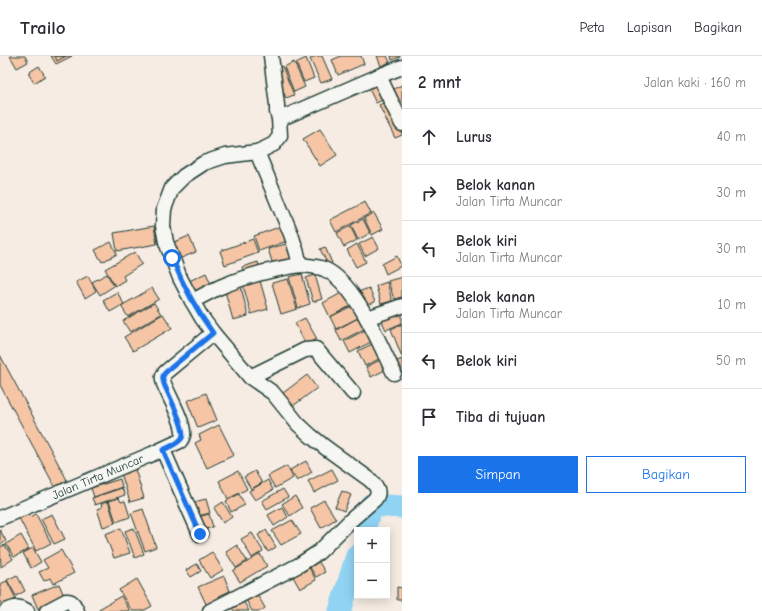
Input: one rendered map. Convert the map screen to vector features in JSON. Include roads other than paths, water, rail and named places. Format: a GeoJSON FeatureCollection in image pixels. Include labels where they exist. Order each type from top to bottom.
{"type":"FeatureCollection","features":[{"type":"Feature","properties":{"kind":"street"},"geometry":{"type":"LineString","coordinates":[[210,611],[311,558],[378,495],[378,491],[374,483],[326,448],[298,424],[273,393],[250,377],[213,333],[202,318],[180,278],[166,242],[163,226],[164,208],[172,188],[184,176],[204,163],[225,156],[257,152],[274,144],[280,136],[280,118],[277,112],[271,56]]}},
{"type":"Feature","properties":{"kind":"street"},"geometry":{"type":"LineString","coordinates":[[280,118],[402,67]]}},
{"type":"Feature","properties":{"kind":"street"},"geometry":{"type":"LineString","coordinates":[[379,76],[402,124]]}},
{"type":"Feature","properties":{"kind":"street"},"geometry":{"type":"LineString","coordinates":[[257,152],[298,252],[300,265]]}},
{"type":"Feature","properties":{"kind":"street"},"geometry":{"type":"LineString","coordinates":[[192,301],[224,285],[267,271],[300,265],[315,266],[324,269],[333,274],[350,290],[367,318],[394,373]]}},
{"type":"Feature","properties":{"kind":"street"},"geometry":{"type":"LineString","coordinates":[[367,318],[402,306]]}},
{"type":"Feature","properties":{"kind":"street","name":"Jalan Tirta Muncar"},"geometry":{"type":"LineString","coordinates":[[0,518],[163,450],[180,441],[184,433],[180,420],[164,384],[163,376],[213,333]]}},
{"type":"Feature","properties":{"kind":"street"},"geometry":{"type":"LineString","coordinates":[[250,377],[305,350],[316,349],[353,393]]}},
{"type":"Feature","properties":{"kind":"street"},"geometry":{"type":"LineString","coordinates":[[163,450],[200,534]]}},
{"type":"Feature","properties":{"kind":"street"},"geometry":{"type":"LineString","coordinates":[[47,611],[69,600],[72,602],[77,611]]}},
{"type":"Feature","properties":{"kind":"street"},"geometry":{"type":"LineString","coordinates":[[6,611],[16,607],[27,611]]}},
{"type":"Feature","properties":{"kind":"waterway"},"geometry":{"type":"LineString","coordinates":[[365,527],[371,505],[402,507]]}},
{"type":"Feature","properties":{"kind":"waterway"},"geometry":{"type":"LineString","coordinates":[[340,611],[355,563]]}}]}
